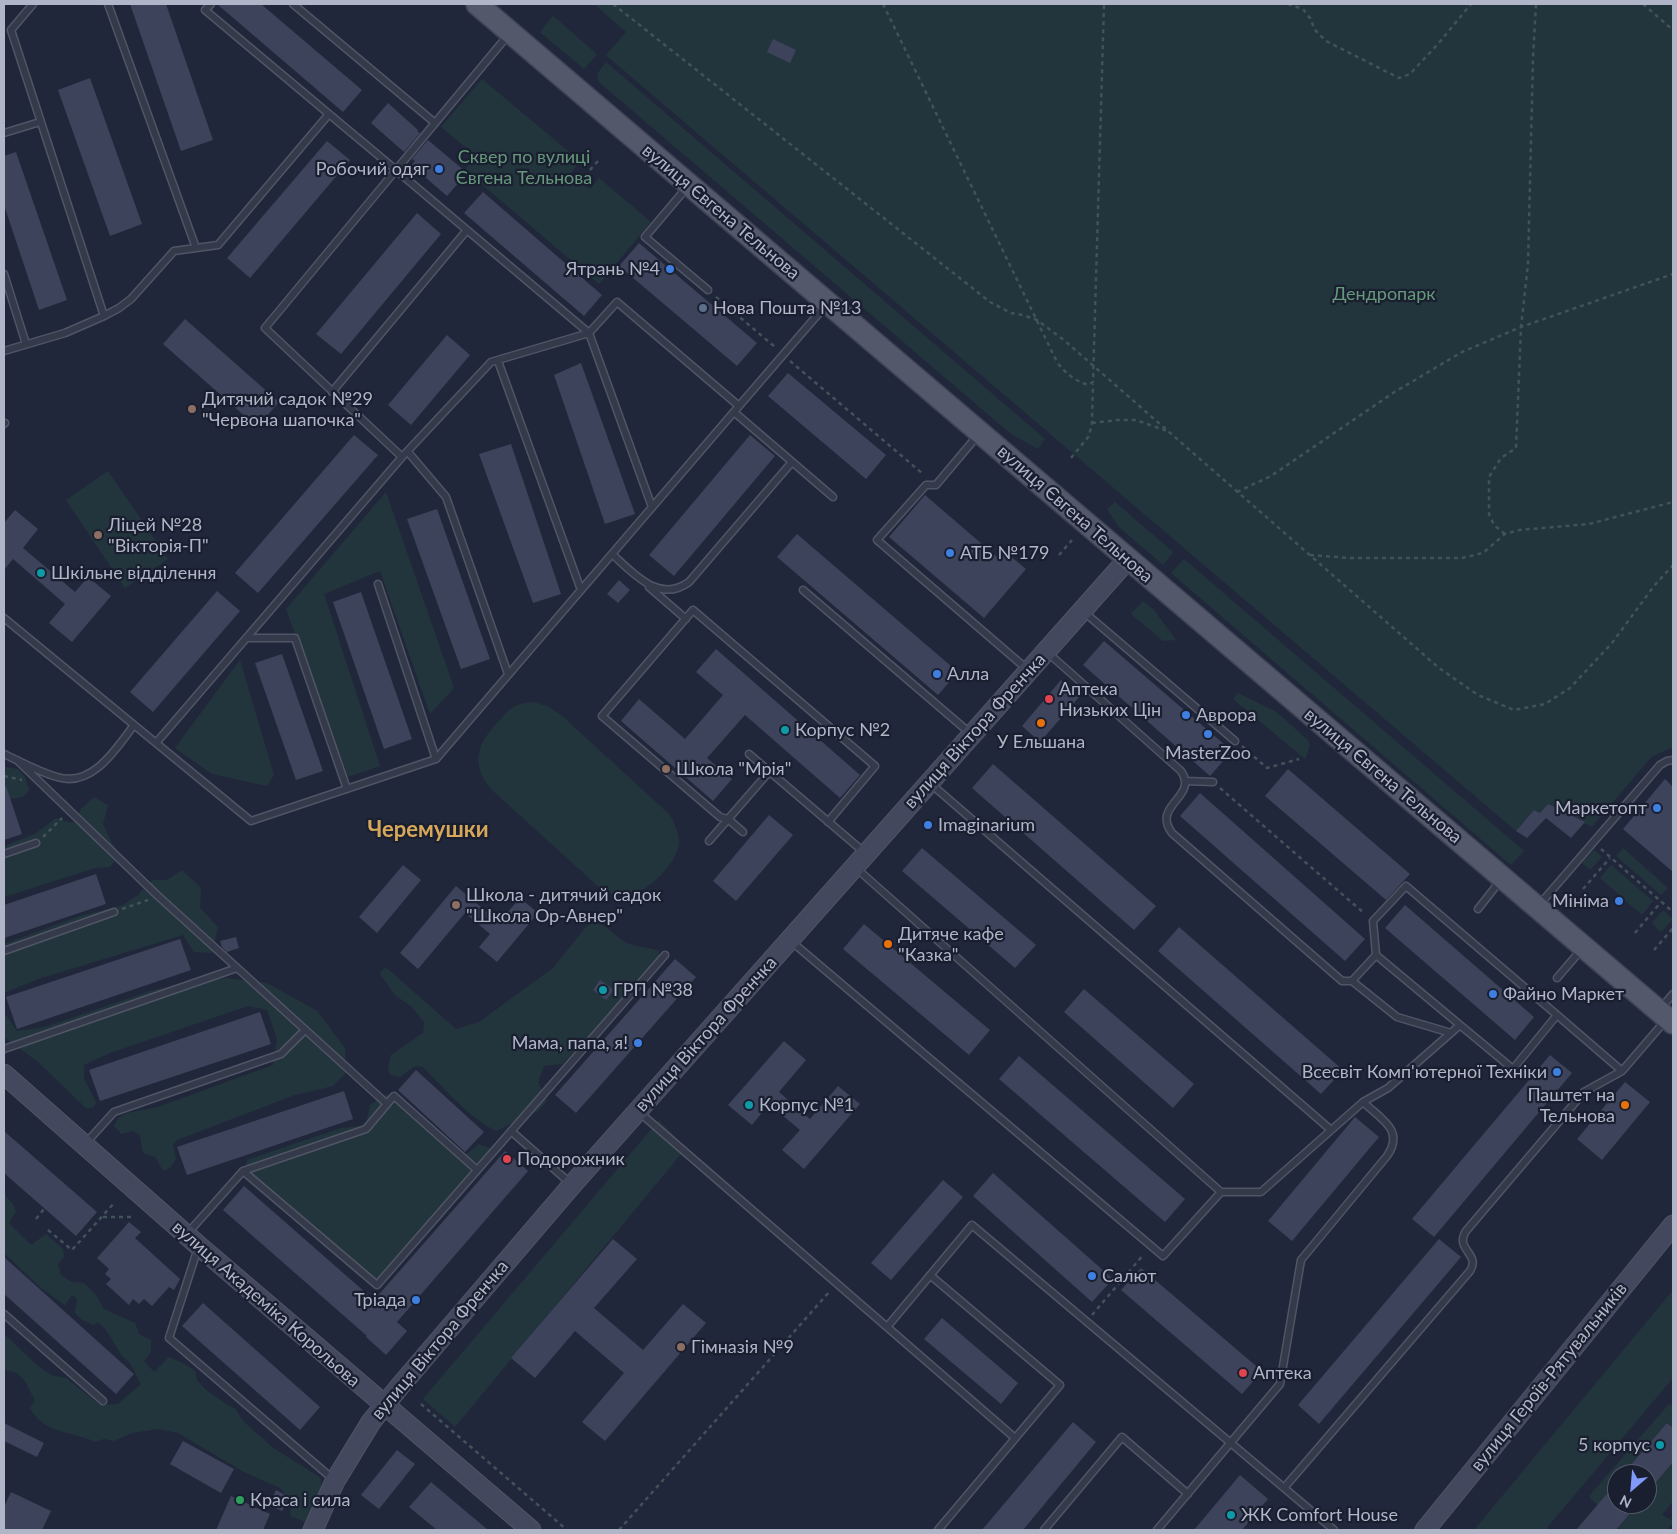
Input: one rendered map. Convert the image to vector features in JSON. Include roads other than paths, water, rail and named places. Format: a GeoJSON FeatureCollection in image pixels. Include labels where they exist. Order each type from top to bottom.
{"type":"FeatureCollection","features":[{"type":"Feature","properties":{"kind":"main road","name":"вулиця Євгена Тельнова"},"geometry":{"type":"LineString","coordinates":[[477,4],[1666,1017]]}},
{"type":"Feature","properties":{"kind":"street","name":"вулиця Віктора Френчка"},"geometry":{"type":"LineString","coordinates":[[313,1530],[335,1481],[371,1422],[385,1405],[572,1185],[1028,670],[1128,560]]}},
{"type":"Feature","properties":{"kind":"street","name":"вулиця Академіка Корольова"},"geometry":{"type":"LineString","coordinates":[[4,1074],[192,1240],[532,1530]]}},
{"type":"Feature","properties":{"kind":"street","name":"вулиця Героїв-Рятувальників"},"geometry":{"type":"LineString","coordinates":[[1425,1530],[1673,1225]]}},
{"type":"Feature","properties":{"kind":"lane"},"geometry":{"type":"LineString","coordinates":[[33,4],[11,30],[104,316]]}},
{"type":"Feature","properties":{"kind":"lane"},"geometry":{"type":"LineString","coordinates":[[108,4],[196,248]]}},
{"type":"Feature","properties":{"kind":"lane"},"geometry":{"type":"LineString","coordinates":[[211,4],[205,10],[589,333],[652,507]]}},
{"type":"Feature","properties":{"kind":"lane"},"geometry":{"type":"LineString","coordinates":[[292,4],[435,123]]}},
{"type":"Feature","properties":{"kind":"lane"},"geometry":{"type":"LineString","coordinates":[[508,674],[446,496],[405,455],[332,392],[265,328],[511,32]]}},
{"type":"Feature","properties":{"kind":"lane"},"geometry":{"type":"LineString","coordinates":[[4,351],[65,332],[104,316],[131,299],[174,251],[218,245],[329,114]]}},
{"type":"Feature","properties":{"kind":"lane"},"geometry":{"type":"LineString","coordinates":[[4,133],[40,122]]}},
{"type":"Feature","properties":{"kind":"lane"},"geometry":{"type":"LineString","coordinates":[[689,184],[645,237],[708,290]]}},
{"type":"Feature","properties":{"kind":"lane"},"geometry":{"type":"LineString","coordinates":[[332,392],[467,230]]}},
{"type":"Feature","properties":{"kind":"lane"},"geometry":{"type":"LineString","coordinates":[[4,274],[26,344]]}},
{"type":"Feature","properties":{"kind":"lane"},"geometry":{"type":"LineString","coordinates":[[156,743],[405,455],[491,362],[589,333],[617,302],[833,497]]}},
{"type":"Feature","properties":{"kind":"lane"},"geometry":{"type":"LineString","coordinates":[[4,618],[252,821],[436,759],[828,303]]}},
{"type":"Feature","properties":{"kind":"lane"},"geometry":{"type":"LineString","coordinates":[[498,361],[581,590]]}},
{"type":"Feature","properties":{"kind":"lane"},"geometry":{"type":"LineString","coordinates":[[980,432],[936,485],[926,485],[877,540],[1028,670]]}},
{"type":"Feature","properties":{"kind":"lane"},"geometry":{"type":"LineString","coordinates":[[646,584],[671,590],[682,587],[689,582],[792,462]]}},
{"type":"Feature","properties":{"kind":"lane"},"geometry":{"type":"LineString","coordinates":[[612,554],[686,619]]}},
{"type":"Feature","properties":{"kind":"lane"},"geometry":{"type":"LineString","coordinates":[[378,584],[436,759]]}},
{"type":"Feature","properties":{"kind":"lane"},"geometry":{"type":"LineString","coordinates":[[803,590],[972,735]]}},
{"type":"Feature","properties":{"kind":"lane"},"geometry":{"type":"LineString","coordinates":[[743,832],[728,819],[720,817],[602,716],[693,610],[875,766],[828,822]]}},
{"type":"Feature","properties":{"kind":"lane"},"geometry":{"type":"LineString","coordinates":[[1083,611],[1235,740]]}},
{"type":"Feature","properties":{"kind":"lane"},"geometry":{"type":"LineString","coordinates":[[248,638],[295,638],[347,789]]}},
{"type":"Feature","properties":{"kind":"lane"},"geometry":{"type":"LineString","coordinates":[[1046,651],[1181,771],[1186,781],[1184,791],[1167,814],[1166,821],[1172,833],[1342,981],[1352,981],[1397,1017],[1451,1033]]}},
{"type":"Feature","properties":{"kind":"lane"},"geometry":{"type":"LineString","coordinates":[[4,754],[58,778],[75,778],[94,771],[106,761],[134,725]]}},
{"type":"Feature","properties":{"kind":"lane"},"geometry":{"type":"LineString","coordinates":[[749,754],[828,822],[860,860],[1222,1192],[1261,1192],[1363,1102],[1388,1088],[1460,1025]]}},
{"type":"Feature","properties":{"kind":"lane"},"geometry":{"type":"LineString","coordinates":[[17,760],[158,896],[387,1104]]}},
{"type":"Feature","properties":{"kind":"lane"},"geometry":{"type":"LineString","coordinates":[[1537,907],[1660,765],[1673,760]]}},
{"type":"Feature","properties":{"kind":"lane"},"geometry":{"type":"LineString","coordinates":[[709,841],[769,772]]}},
{"type":"Feature","properties":{"kind":"lane"},"geometry":{"type":"LineString","coordinates":[[1186,781],[1213,782]]}},
{"type":"Feature","properties":{"kind":"lane"},"geometry":{"type":"LineString","coordinates":[[929,782],[1331,1130]]}},
{"type":"Feature","properties":{"kind":"lane"},"geometry":{"type":"LineString","coordinates":[[4,854],[36,843]]}},
{"type":"Feature","properties":{"kind":"lane"},"geometry":{"type":"LineString","coordinates":[[1478,909],[1503,878]]}},
{"type":"Feature","properties":{"kind":"lane"},"geometry":{"type":"LineString","coordinates":[[1557,1015],[1513,1069],[1376,955],[1373,922],[1406,886],[1557,1015],[1622,1071]]}},
{"type":"Feature","properties":{"kind":"lane"},"geometry":{"type":"LineString","coordinates":[[4,951],[114,912]]}},
{"type":"Feature","properties":{"kind":"lane"},"geometry":{"type":"LineString","coordinates":[[790,940],[1163,1256],[1222,1192]]}},
{"type":"Feature","properties":{"kind":"lane"},"geometry":{"type":"LineString","coordinates":[[1557,978],[1584,947]]}},
{"type":"Feature","properties":{"kind":"lane"},"geometry":{"type":"LineString","coordinates":[[243,1171],[377,1285],[665,955]]}},
{"type":"Feature","properties":{"kind":"lane"},"geometry":{"type":"LineString","coordinates":[[1352,981],[1376,955]]}},
{"type":"Feature","properties":{"kind":"lane"},"geometry":{"type":"LineString","coordinates":[[4,1049],[237,968]]}},
{"type":"Feature","properties":{"kind":"lane"},"geometry":{"type":"LineString","coordinates":[[1284,1488],[1470,1271],[1473,1262],[1472,1257],[1462,1244],[1466,1231],[1584,1092],[1622,1071],[1666,1017],[1673,994]]}},
{"type":"Feature","properties":{"kind":"lane"},"geometry":{"type":"LineString","coordinates":[[84,1145],[114,1112],[281,1054],[305,1030]]}},
{"type":"Feature","properties":{"kind":"lane"},"geometry":{"type":"LineString","coordinates":[[335,1481],[169,1338],[192,1240],[243,1171],[366,1129],[394,1096],[477,1170]]}},
{"type":"Feature","properties":{"kind":"lane"},"geometry":{"type":"LineString","coordinates":[[1157,1530],[1280,1384],[1302,1260],[1392,1148],[1395,1140],[1394,1132],[1363,1102]]}},
{"type":"Feature","properties":{"kind":"lane"},"geometry":{"type":"LineString","coordinates":[[638,1111],[1015,1438]]}},
{"type":"Feature","properties":{"kind":"lane"},"geometry":{"type":"LineString","coordinates":[[512,1131],[572,1185]]}},
{"type":"Feature","properties":{"kind":"lane"},"geometry":{"type":"LineString","coordinates":[[887,1327],[972,1224],[1334,1530]]}},
{"type":"Feature","properties":{"kind":"lane"},"geometry":{"type":"LineString","coordinates":[[930,1275],[1060,1384],[938,1530]]}},
{"type":"Feature","properties":{"kind":"lane"},"geometry":{"type":"LineString","coordinates":[[4,1314],[103,1400]]}},
{"type":"Feature","properties":{"kind":"lane"},"geometry":{"type":"LineString","coordinates":[[1044,1530],[1122,1437],[1188,1494]]}},
{"type":"Feature","properties":{"kind":"place","name":"Робочий одяг"},"geometry":{"type":"Point","coordinates":[439,169]}},
{"type":"Feature","properties":{"kind":"place","name":"Ятрань №4"},"geometry":{"type":"Point","coordinates":[670,269]}},
{"type":"Feature","properties":{"kind":"place","name":"Нова Пошта №13"},"geometry":{"type":"Point","coordinates":[703,308]}},
{"type":"Feature","properties":{"kind":"place","name":"Дитячий садок №29 \"Червона шапочка\""},"geometry":{"type":"Point","coordinates":[192,409]}},
{"type":"Feature","properties":{"kind":"place","name":"Ліцей №28 \"Вікторія-П\""},"geometry":{"type":"Point","coordinates":[98,535]}},
{"type":"Feature","properties":{"kind":"place","name":"АТБ №179"},"geometry":{"type":"Point","coordinates":[950,553]}},
{"type":"Feature","properties":{"kind":"place","name":"Шкільне відділення"},"geometry":{"type":"Point","coordinates":[41,573]}},
{"type":"Feature","properties":{"kind":"place","name":"Алла"},"geometry":{"type":"Point","coordinates":[937,674]}},
{"type":"Feature","properties":{"kind":"place","name":"Аптека Низьких Цін"},"geometry":{"type":"Point","coordinates":[1049,699]}},
{"type":"Feature","properties":{"kind":"place","name":"Аврора"},"geometry":{"type":"Point","coordinates":[1186,715]}},
{"type":"Feature","properties":{"kind":"place","name":"У Ельшана"},"geometry":{"type":"Point","coordinates":[1041,723]}},
{"type":"Feature","properties":{"kind":"place","name":"Корпус №2"},"geometry":{"type":"Point","coordinates":[785,730]}},
{"type":"Feature","properties":{"kind":"place","name":"MasterZoo"},"geometry":{"type":"Point","coordinates":[1208,734]}},
{"type":"Feature","properties":{"kind":"place","name":"Школа \"Мрія\""},"geometry":{"type":"Point","coordinates":[666,769]}},
{"type":"Feature","properties":{"kind":"place","name":"Маркетопт"},"geometry":{"type":"Point","coordinates":[1657,808]}},
{"type":"Feature","properties":{"kind":"place","name":"Imaginarium"},"geometry":{"type":"Point","coordinates":[928,825]}},
{"type":"Feature","properties":{"kind":"place","name":"Мініма"},"geometry":{"type":"Point","coordinates":[1619,901]}},
{"type":"Feature","properties":{"kind":"place","name":"Школа - дитячий садок \"Школа Ор-Авнер\""},"geometry":{"type":"Point","coordinates":[456,905]}},
{"type":"Feature","properties":{"kind":"place","name":"Дитяче кафе \"Казка\""},"geometry":{"type":"Point","coordinates":[888,944]}},
{"type":"Feature","properties":{"kind":"place","name":"ГРП №38"},"geometry":{"type":"Point","coordinates":[603,990]}},
{"type":"Feature","properties":{"kind":"place","name":"Файно Маркет"},"geometry":{"type":"Point","coordinates":[1493,994]}},
{"type":"Feature","properties":{"kind":"place","name":"Мама, папа, я!"},"geometry":{"type":"Point","coordinates":[638,1043]}},
{"type":"Feature","properties":{"kind":"place","name":"Всесвіт Комп'ютерної Техніки"},"geometry":{"type":"Point","coordinates":[1557,1072]}},
{"type":"Feature","properties":{"kind":"place","name":"Корпус №1"},"geometry":{"type":"Point","coordinates":[749,1105]}},
{"type":"Feature","properties":{"kind":"place","name":"Паштет на Тельнова"},"geometry":{"type":"Point","coordinates":[1625,1105]}},
{"type":"Feature","properties":{"kind":"place","name":"Подорожник"},"geometry":{"type":"Point","coordinates":[507,1159]}},
{"type":"Feature","properties":{"kind":"place","name":"Салют"},"geometry":{"type":"Point","coordinates":[1092,1276]}},
{"type":"Feature","properties":{"kind":"place","name":"Тріада"},"geometry":{"type":"Point","coordinates":[416,1300]}},
{"type":"Feature","properties":{"kind":"place","name":"Гімназія №9"},"geometry":{"type":"Point","coordinates":[681,1347]}},
{"type":"Feature","properties":{"kind":"place","name":"Аптека"},"geometry":{"type":"Point","coordinates":[1243,1373]}},
{"type":"Feature","properties":{"kind":"place","name":"5 корпус"},"geometry":{"type":"Point","coordinates":[1660,1445]}},
{"type":"Feature","properties":{"kind":"place","name":"Краса і сила"},"geometry":{"type":"Point","coordinates":[240,1500]}},
{"type":"Feature","properties":{"kind":"place","name":"ЖК Comfort House"},"geometry":{"type":"Point","coordinates":[1231,1515]}},
{"type":"Feature","properties":{"kind":"district","name":"Черемушки"},"geometry":{"type":"Point","coordinates":[428,830]}},
{"type":"Feature","properties":{"kind":"park label","name":"Сквер по вулиці Євгена Тельнова"},"geometry":{"type":"Point","coordinates":[524,167]}},
{"type":"Feature","properties":{"kind":"park label","name":"Дендропарк"},"geometry":{"type":"Point","coordinates":[1384,294]}}]}
